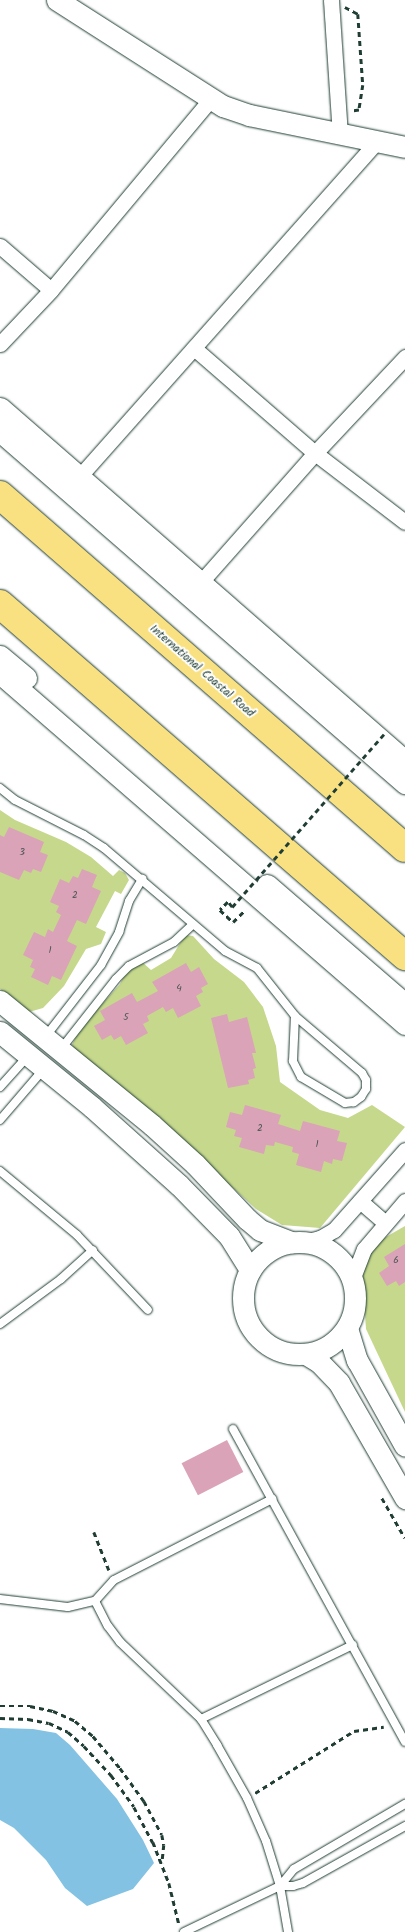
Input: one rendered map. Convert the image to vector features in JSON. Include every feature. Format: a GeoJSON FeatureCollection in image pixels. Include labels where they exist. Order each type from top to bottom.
{"type":"FeatureCollection","features":[{"type":"Feature","properties":{"kind":"highway","name":"International Coastal Road"},"geometry":{"type":"LineString","coordinates":[[0,495],[405,848]]}},
{"type":"Feature","properties":{"kind":"highway"},"geometry":{"type":"LineString","coordinates":[[0,604],[405,956]]}},
{"type":"Feature","properties":{"kind":"main road"},"geometry":{"type":"LineString","coordinates":[[57,0],[210,100],[249,115],[405,147]]}},
{"type":"Feature","properties":{"kind":"main road"},"geometry":{"type":"LineString","coordinates":[[0,408],[405,761]]}},
{"type":"Feature","properties":{"kind":"main road"},"geometry":{"type":"LineString","coordinates":[[0,430],[405,784]]}},
{"type":"Feature","properties":{"kind":"main road"},"geometry":{"type":"LineString","coordinates":[[0,656],[405,1004]]}},
{"type":"Feature","properties":{"kind":"main road"},"geometry":{"type":"LineString","coordinates":[[0,673],[405,1024]]}},
{"type":"Feature","properties":{"kind":"main road"},"geometry":{"type":"LineString","coordinates":[[0,1001],[152,1125],[195,1164],[247,1219],[260,1230],[298,1242],[317,1245],[339,1258],[352,1280],[355,1304],[347,1328],[329,1345],[306,1354]]}},
{"type":"Feature","properties":{"kind":"main road"},"geometry":{"type":"LineString","coordinates":[[0,1032],[136,1145],[186,1192],[230,1236],[250,1270]]}},
{"type":"Feature","properties":{"kind":"main road"},"geometry":{"type":"LineString","coordinates":[[36,1063],[52,1044]]}},
{"type":"Feature","properties":{"kind":"main road"},"geometry":{"type":"LineString","coordinates":[[298,1242],[267,1252],[250,1270],[245,1282],[243,1300],[246,1317],[251,1328],[264,1341],[279,1351],[306,1354],[319,1362],[339,1383],[405,1498]]}},
{"type":"Feature","properties":{"kind":"main road"},"geometry":{"type":"LineString","coordinates":[[347,1328],[357,1360],[405,1446]]}},
{"type":"Feature","properties":{"kind":"street"},"geometry":{"type":"LineString","coordinates":[[336,2],[340,134]]}},
{"type":"Feature","properties":{"kind":"street"},"geometry":{"type":"LineString","coordinates":[[0,344],[51,290],[210,100]]}},
{"type":"Feature","properties":{"kind":"street"},"geometry":{"type":"LineString","coordinates":[[79,477],[376,142]]}},
{"type":"Feature","properties":{"kind":"street"},"geometry":{"type":"LineString","coordinates":[[0,246],[51,290]]}},
{"type":"Feature","properties":{"kind":"street"},"geometry":{"type":"LineString","coordinates":[[194,348],[315,453],[405,522]]}},
{"type":"Feature","properties":{"kind":"street"},"geometry":{"type":"LineString","coordinates":[[200,583],[315,453],[405,358]]}},
{"type":"Feature","properties":{"kind":"street"},"geometry":{"type":"LineString","coordinates":[[298,1242],[320,1238],[334,1230],[405,1150]]}},
{"type":"Feature","properties":{"kind":"street"},"geometry":{"type":"LineString","coordinates":[[360,1201],[385,1223]]}},
{"type":"Feature","properties":{"kind":"street"},"geometry":{"type":"LineString","coordinates":[[352,1280],[364,1249],[405,1201]]}},
{"type":"Feature","properties":{"kind":"lane"},"geometry":{"type":"LineString","coordinates":[[0,788],[16,800],[97,843],[142,879],[225,951],[257,968],[295,1016],[362,1072],[366,1080],[366,1089],[361,1097],[354,1102],[345,1103],[301,1077],[293,1061],[295,1016]]}},
{"type":"Feature","properties":{"kind":"lane"},"geometry":{"type":"LineString","coordinates":[[52,1044],[119,932],[129,901],[142,879]]}},
{"type":"Feature","properties":{"kind":"lane"},"geometry":{"type":"LineString","coordinates":[[52,1044],[122,972],[145,956],[174,942],[193,924]]}},
{"type":"Feature","properties":{"kind":"lane"},"geometry":{"type":"LineString","coordinates":[[0,1087],[36,1063]]}},
{"type":"Feature","properties":{"kind":"lane"},"geometry":{"type":"LineString","coordinates":[[0,1120],[36,1063]]}},
{"type":"Feature","properties":{"kind":"lane"},"geometry":{"type":"LineString","coordinates":[[0,1171],[93,1250],[148,1310]]}},
{"type":"Feature","properties":{"kind":"lane"},"geometry":{"type":"LineString","coordinates":[[0,1324],[60,1280],[93,1250]]}},
{"type":"Feature","properties":{"kind":"lane"},"geometry":{"type":"LineString","coordinates":[[233,1429],[405,1742]]}},
{"type":"Feature","properties":{"kind":"lane"},"geometry":{"type":"LineString","coordinates":[[0,1599],[68,1607],[95,1601],[114,1580],[272,1499]]}},
{"type":"Feature","properties":{"kind":"lane"},"geometry":{"type":"LineString","coordinates":[[95,1601],[108,1626],[120,1642],[201,1719],[247,1798],[266,1841],[280,1886],[288,1932]]}},
{"type":"Feature","properties":{"kind":"lane"},"geometry":{"type":"LineString","coordinates":[[201,1719],[353,1645]]}},
{"type":"Feature","properties":{"kind":"lane"},"geometry":{"type":"LineString","coordinates":[[184,1932],[280,1886],[294,1869],[405,1804]]}},
{"type":"Feature","properties":{"kind":"lane"},"geometry":{"type":"LineString","coordinates":[[280,1886],[293,1886],[303,1883],[405,1826]]}},
{"type":"Feature","properties":{"kind":"path"},"geometry":{"type":"LineString","coordinates":[[336,2],[358,14],[363,85],[359,110],[338,112]]}},
{"type":"Feature","properties":{"kind":"path"},"geometry":{"type":"LineString","coordinates":[[233,922],[220,910],[228,902],[232,907],[385,733]]}},
{"type":"Feature","properties":{"kind":"path"},"geometry":{"type":"LineString","coordinates":[[94,1532],[114,1580]]}},
{"type":"Feature","properties":{"kind":"path"},"geometry":{"type":"LineString","coordinates":[[0,1706],[30,1706],[53,1711],[75,1721],[93,1736],[144,1801],[162,1835],[164,1845],[162,1864]]}},
{"type":"Feature","properties":{"kind":"path"},"geometry":{"type":"LineString","coordinates":[[0,1718],[28,1719],[49,1723],[68,1732],[111,1775],[134,1807],[153,1842],[169,1882],[180,1932]]}},
{"type":"Feature","properties":{"kind":"path"},"geometry":{"type":"LineString","coordinates":[[247,1798],[354,1731],[396,1725]]}},
{"type":"Feature","properties":{"kind":"green space"},"geometry":{"type":"Polygon","coordinates":[[[0,810],[15,820],[66,842],[91,857],[113,876],[119,870],[125,873],[129,880],[121,894],[115,891],[96,927],[106,932],[101,944],[86,949],[64,986],[43,1008],[29,1012],[0,989],[0,810]]]}},
{"type":"Feature","properties":{"kind":"green space"},"geometry":{"type":"Polygon","coordinates":[[[185,935],[193,936],[214,959],[244,982],[263,1007],[276,1046],[280,1082],[320,1110],[348,1118],[372,1105],[405,1127],[320,1228],[282,1225],[256,1209],[209,1166],[80,1057],[72,1045],[79,1030],[120,984],[128,967],[141,961],[151,970],[171,958],[185,935]]]}},
{"type":"Feature","properties":{"kind":"green space"},"geometry":{"type":"Polygon","coordinates":[[[405,1226],[405,1412],[366,1329],[362,1273],[372,1245],[405,1226]]]}},
{"type":"Feature","properties":{"kind":"water"},"geometry":{"type":"Polygon","coordinates":[[[0,1728],[33,1729],[56,1733],[70,1745],[117,1799],[143,1840],[154,1863],[133,1889],[87,1906],[65,1888],[46,1860],[14,1828],[0,1820],[0,1728]]]}},
{"type":"Feature","properties":{"kind":"building"},"geometry":{"type":"Polygon","coordinates":[[[9,827],[44,842],[40,852],[48,855],[41,872],[33,869],[31,873],[24,870],[19,880],[0,872],[0,835],[4,837],[9,827]]]}},
{"type":"Feature","properties":{"kind":"building"},"geometry":{"type":"Polygon","coordinates":[[[82,869],[97,875],[92,887],[101,891],[86,924],[77,920],[67,941],[77,946],[61,980],[52,976],[48,985],[31,977],[35,969],[30,967],[33,960],[23,955],[34,932],[45,937],[48,929],[53,932],[61,915],[56,912],[59,906],[50,902],[60,879],[69,883],[73,876],[78,878],[82,869]]]}},
{"type":"Feature","properties":{"kind":"building"},"geometry":{"type":"Polygon","coordinates":[[[186,963],[191,972],[199,967],[208,984],[201,988],[203,992],[196,996],[201,1006],[178,1018],[173,1008],[166,1012],[163,1007],[147,1016],[149,1021],[143,1024],[148,1033],[126,1045],[121,1036],[114,1040],[111,1035],[102,1040],[94,1026],[105,1020],[100,1011],[132,993],[137,1002],[158,991],[152,982],[186,963]]]}},
{"type":"Feature","properties":{"kind":"building"},"geometry":{"type":"Polygon","coordinates":[[[227,1014],[229,1022],[247,1017],[256,1053],[252,1053],[256,1068],[253,1069],[255,1078],[248,1080],[249,1084],[228,1088],[211,1018],[227,1014]]]}},
{"type":"Feature","properties":{"kind":"building"},"geometry":{"type":"Polygon","coordinates":[[[245,1105],[281,1115],[278,1124],[300,1131],[303,1121],[340,1131],[337,1141],[347,1143],[342,1161],[333,1159],[332,1164],[324,1161],[321,1172],[296,1165],[299,1154],[292,1152],[293,1147],[275,1142],[274,1146],[266,1145],[264,1154],[239,1147],[242,1138],[234,1136],[236,1130],[226,1127],[230,1112],[242,1115],[245,1105]]]}},
{"type":"Feature","properties":{"kind":"building"},"geometry":{"type":"Polygon","coordinates":[[[405,1244],[405,1282],[399,1286],[396,1281],[387,1286],[379,1273],[389,1266],[384,1257],[405,1244]]]}},
{"type":"Feature","properties":{"kind":"building"},"geometry":{"type":"Polygon","coordinates":[[[227,1440],[243,1472],[198,1495],[182,1463],[227,1440]]]}}]}
